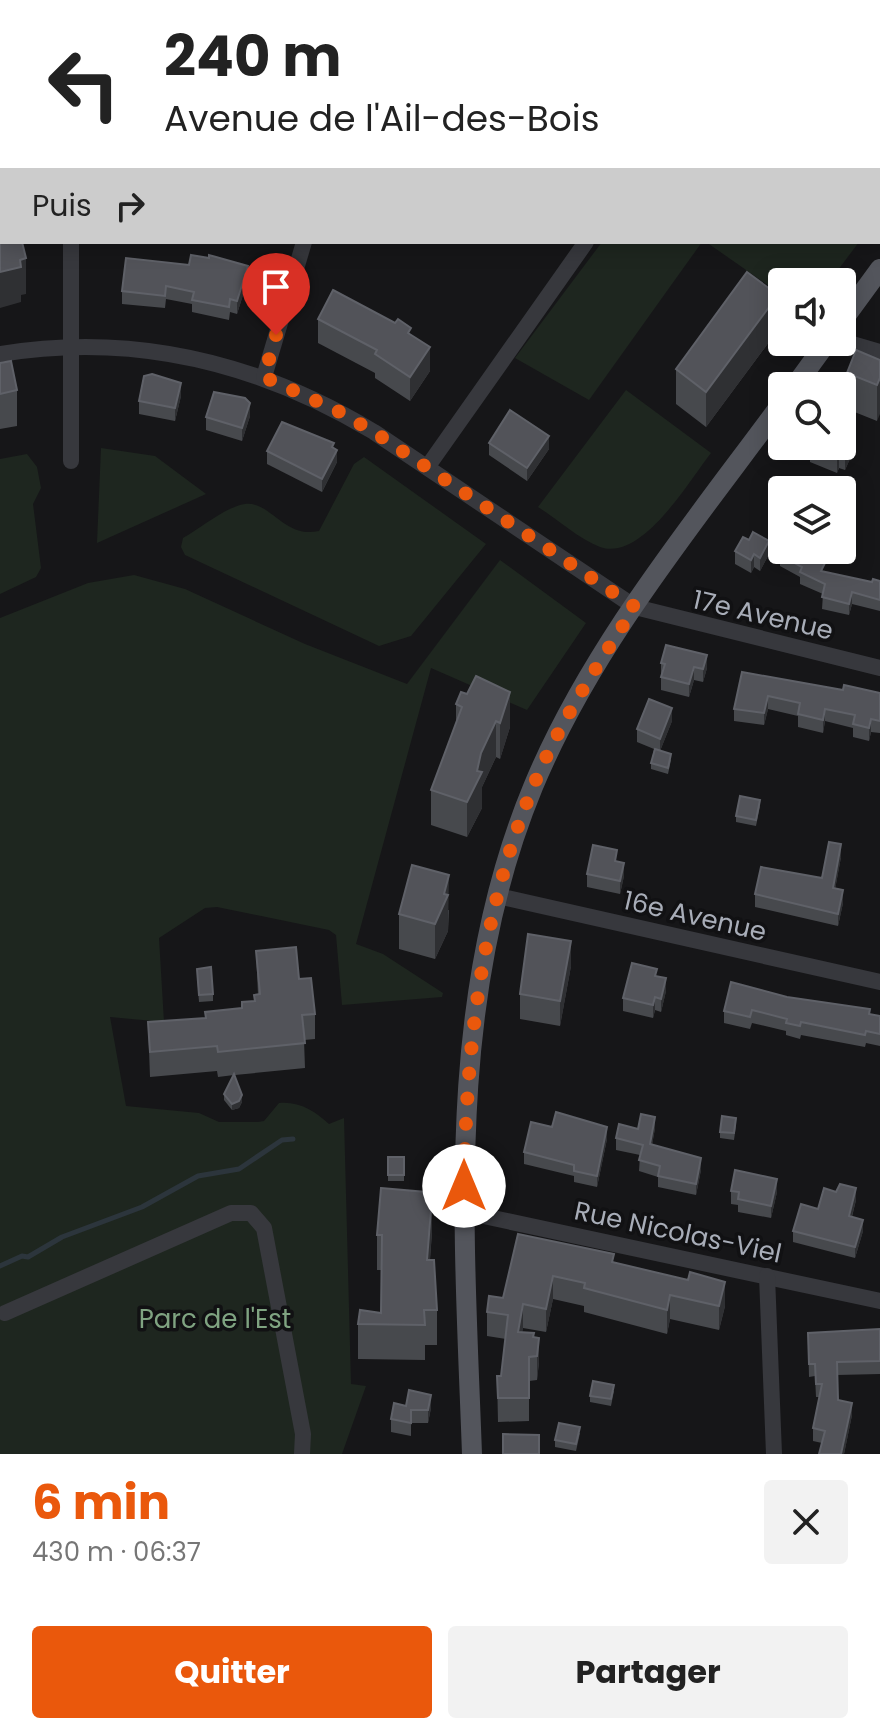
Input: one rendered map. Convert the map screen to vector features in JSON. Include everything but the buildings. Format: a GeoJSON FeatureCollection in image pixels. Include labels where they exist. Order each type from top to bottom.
{"type":"FeatureCollection","features":[{"type":"Feature","properties":{"kind":"main road"},"geometry":{"type":"LineString","coordinates":[[856,302],[880,269]]}},
{"type":"Feature","properties":{"kind":"main road"},"geometry":{"type":"LineString","coordinates":[[472,1454],[464,1131],[473,1021],[498,896],[520,821],[548,755],[635,607],[768,422]]}},
{"type":"Feature","properties":{"kind":"street"},"geometry":{"type":"LineString","coordinates":[[71,244],[71,461]]}},
{"type":"Feature","properties":{"kind":"street"},"geometry":{"type":"LineString","coordinates":[[264,377],[303,244]]}},
{"type":"Feature","properties":{"kind":"street"},"geometry":{"type":"LineString","coordinates":[[428,466],[585,244]]}},
{"type":"Feature","properties":{"kind":"street"},"geometry":{"type":"LineString","coordinates":[[856,345],[880,352]]}},
{"type":"Feature","properties":{"kind":"street"},"geometry":{"type":"LineString","coordinates":[[0,354],[73,347],[151,350],[264,377],[338,411],[428,466],[635,607]]}},
{"type":"Feature","properties":{"kind":"street","name":"17e Avenue"},"geometry":{"type":"LineString","coordinates":[[635,607],[880,668]]}},
{"type":"Feature","properties":{"kind":"street","name":"16e Avenue"},"geometry":{"type":"LineString","coordinates":[[498,896],[880,982]]}},
{"type":"Feature","properties":{"kind":"street","name":"Rue Nicolas-Viel"},"geometry":{"type":"LineString","coordinates":[[465,1212],[880,1301]]}},
{"type":"Feature","properties":{"kind":"street"},"geometry":{"type":"LineString","coordinates":[[5,1313],[231,1213],[251,1213],[264,1228],[303,1434],[302,1454]]}},
{"type":"Feature","properties":{"kind":"street"},"geometry":{"type":"LineString","coordinates":[[767,1276],[774,1454]]}},
{"type":"Feature","properties":{"kind":"green space"},"geometry":{"type":"Polygon","coordinates":[[[600,244],[701,244],[589,400],[515,358],[600,244]]]}},
{"type":"Feature","properties":{"kind":"green space"},"geometry":{"type":"Polygon","coordinates":[[[709,244],[858,244],[840,268],[768,268],[768,285],[709,244]]]}},
{"type":"Feature","properties":{"kind":"green space"},"geometry":{"type":"Polygon","coordinates":[[[626,390],[711,453],[677,499],[648,531],[632,543],[616,548],[600,547],[538,507],[626,390]]]}},
{"type":"Feature","properties":{"kind":"green space"},"geometry":{"type":"Polygon","coordinates":[[[101,448],[155,456],[206,494],[97,543],[101,448]]]}},
{"type":"Feature","properties":{"kind":"green space"},"geometry":{"type":"Polygon","coordinates":[[[27,454],[37,467],[41,488],[33,504],[41,568],[36,577],[0,594],[0,459],[27,454]]]}},
{"type":"Feature","properties":{"kind":"green space"},"geometry":{"type":"Polygon","coordinates":[[[364,457],[486,544],[411,636],[379,646],[185,555],[181,547],[183,538],[221,513],[245,504],[263,508],[296,530],[319,531],[354,464],[364,457]]]}},
{"type":"Feature","properties":{"kind":"green space","name":"Parc de l'Est"},"geometry":{"type":"Polygon","coordinates":[[[500,560],[586,623],[527,710],[431,668],[356,944],[383,954],[443,993],[442,997],[342,1005],[336,935],[329,930],[217,907],[205,908],[159,938],[164,1022],[110,1017],[126,1106],[199,1113],[219,1122],[258,1122],[264,1121],[279,1103],[286,1103],[306,1108],[329,1124],[344,1118],[351,1384],[366,1386],[342,1454],[0,1454],[0,618],[88,583],[134,575],[185,589],[305,644],[407,684],[500,560]]]}},
{"type":"Feature","properties":{"kind":"waterway"},"geometry":{"type":"LineString","coordinates":[[0,1266],[22,1256],[28,1257],[62,1237],[142,1207],[198,1176],[239,1169],[282,1140],[293,1139]]}},
{"type":"Feature","properties":{"kind":"route"},"geometry":{"type":"LineString","coordinates":[[276,335],[264,377],[338,411],[374,432],[635,607],[562,726],[533,787],[508,860],[487,943],[475,1009],[464,1131],[464,1186]]}}]}
